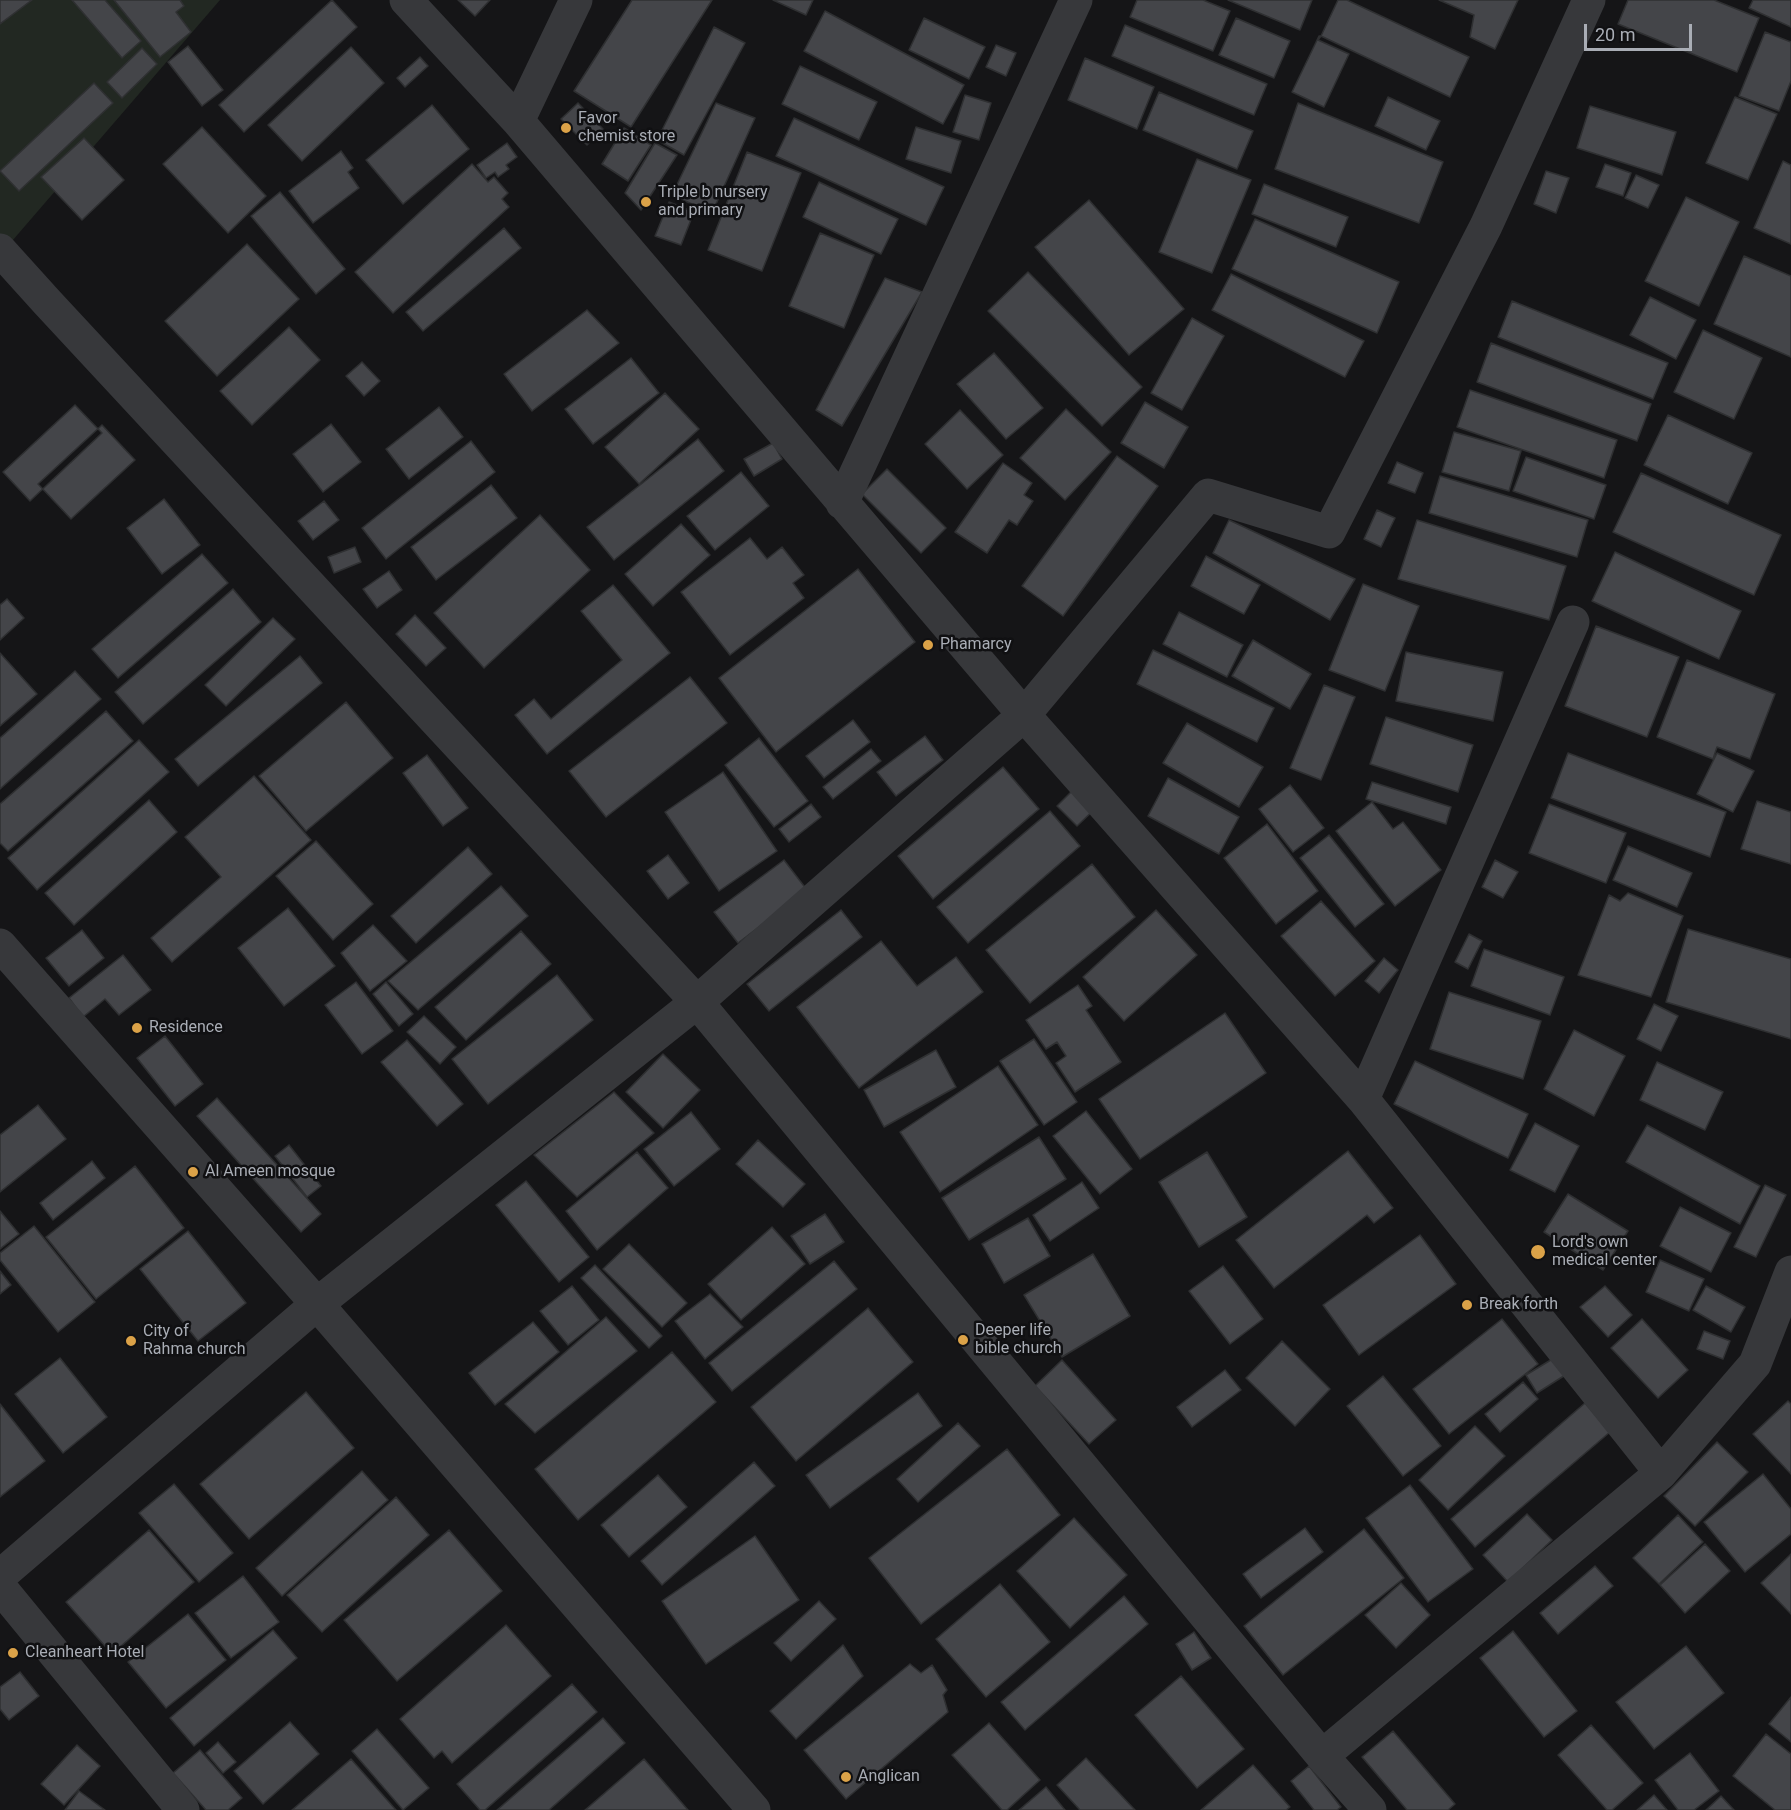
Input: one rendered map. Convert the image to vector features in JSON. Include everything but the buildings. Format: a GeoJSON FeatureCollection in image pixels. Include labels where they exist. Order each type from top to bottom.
{"type":"FeatureCollection","features":[{"type":"Feature","properties":{"kind":"street"},"geometry":{"type":"LineString","coordinates":[[406,0],[518,121],[1023,715],[1363,1099],[1661,1473]]}},
{"type":"Feature","properties":{"kind":"street"},"geometry":{"type":"LineString","coordinates":[[518,121],[576,0]]}},
{"type":"Feature","properties":{"kind":"street"},"geometry":{"type":"LineString","coordinates":[[842,503],[1076,0]]}},
{"type":"Feature","properties":{"kind":"street"},"geometry":{"type":"LineString","coordinates":[[0,1576],[317,1304],[698,1002],[1023,715],[1208,495],[1329,532],[1486,226],[1589,0]]}},
{"type":"Feature","properties":{"kind":"street"},"geometry":{"type":"LineString","coordinates":[[0,250],[698,1002],[1322,1756],[1370,1810]]}},
{"type":"Feature","properties":{"kind":"street"},"geometry":{"type":"LineString","coordinates":[[1363,1099],[1572,622]]}},
{"type":"Feature","properties":{"kind":"street"},"geometry":{"type":"LineString","coordinates":[[0,945],[317,1304],[754,1810]]}},
{"type":"Feature","properties":{"kind":"street"},"geometry":{"type":"LineString","coordinates":[[1322,1756],[1661,1473],[1755,1364],[1791,1272]]}},
{"type":"Feature","properties":{"kind":"street"},"geometry":{"type":"LineString","coordinates":[[0,1587],[183,1810]]}},
{"type":"Feature","properties":{"kind":"shaded area"},"geometry":{"type":"Polygon","coordinates":[[[0,0],[220,0],[0,255],[0,0]]]}},
{"type":"Feature","properties":{"kind":"place","name":"Favor chemist store"},"geometry":{"type":"Point","coordinates":[566,128]}},
{"type":"Feature","properties":{"kind":"place","name":"Triple b nursery and primary"},"geometry":{"type":"Point","coordinates":[646,202]}},
{"type":"Feature","properties":{"kind":"place","name":"Phamarcy"},"geometry":{"type":"Point","coordinates":[928,645]}},
{"type":"Feature","properties":{"kind":"place","name":"Residence"},"geometry":{"type":"Point","coordinates":[137,1028]}},
{"type":"Feature","properties":{"kind":"place","name":"Al Ameen mosque"},"geometry":{"type":"Point","coordinates":[193,1172]}},
{"type":"Feature","properties":{"kind":"place","name":"Lord's own medical center"},"geometry":{"type":"Point","coordinates":[1538,1252]}},
{"type":"Feature","properties":{"kind":"place","name":"Break forth"},"geometry":{"type":"Point","coordinates":[1467,1305]}},
{"type":"Feature","properties":{"kind":"place","name":"Deeper life bible church"},"geometry":{"type":"Point","coordinates":[963,1340]}},
{"type":"Feature","properties":{"kind":"place","name":"City of Rahma church"},"geometry":{"type":"Point","coordinates":[131,1341]}},
{"type":"Feature","properties":{"kind":"place","name":"Cleanheart Hotel"},"geometry":{"type":"Point","coordinates":[13,1653]}},
{"type":"Feature","properties":{"kind":"place","name":"Anglican"},"geometry":{"type":"Point","coordinates":[846,1777]}}]}
